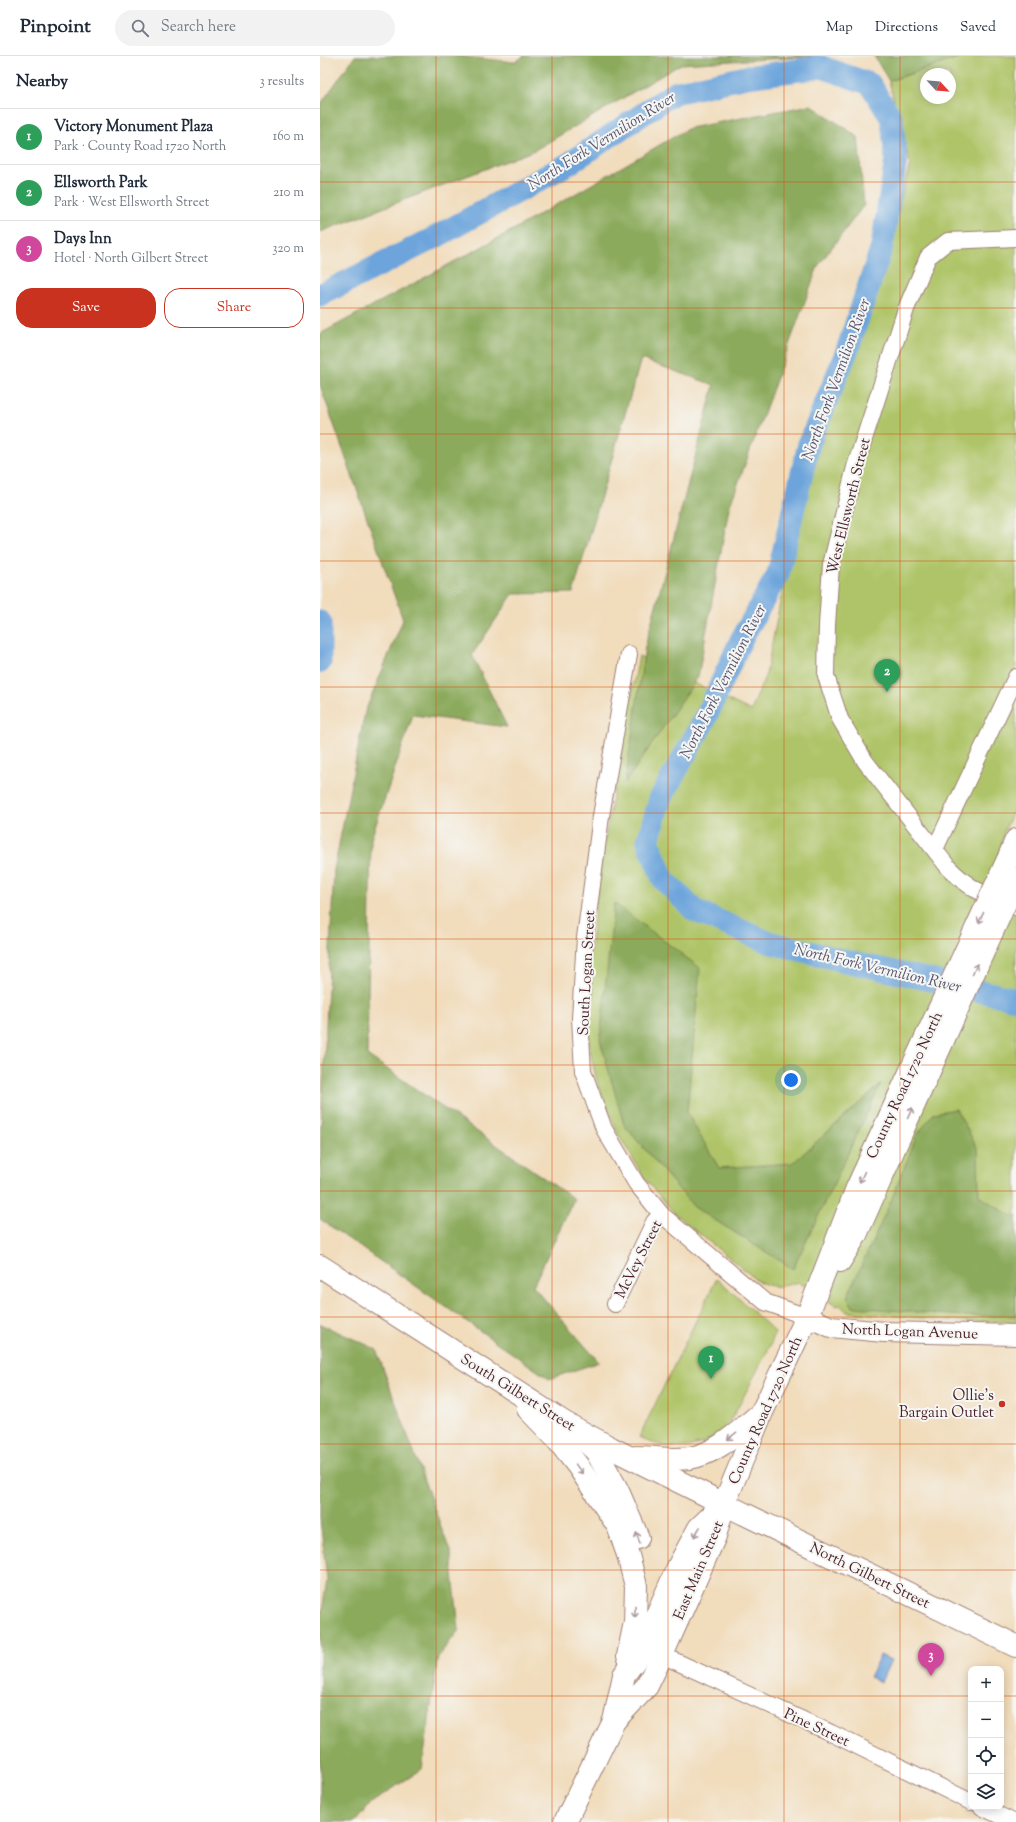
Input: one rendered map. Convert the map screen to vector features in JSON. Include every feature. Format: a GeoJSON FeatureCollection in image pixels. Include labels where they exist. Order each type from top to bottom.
{"type":"FeatureCollection","features":[{"type":"Feature","properties":{"kind":"main road","name":"County Road 1720 North"},"geometry":{"type":"LineString","coordinates":[[886,1145],[1012,849]]}},
{"type":"Feature","properties":{"kind":"main road","name":"County Road 1720 North"},"geometry":{"type":"LineString","coordinates":[[724,1504],[762,1412],[807,1317],[857,1188],[886,1145],[1016,879]]}},
{"type":"Feature","properties":{"kind":"main road","name":"South Gilbert Street"},"geometry":{"type":"LineString","coordinates":[[320,1266],[506,1386],[560,1430],[629,1457],[724,1504]]}},
{"type":"Feature","properties":{"kind":"main road"},"geometry":{"type":"LineString","coordinates":[[629,1457],[688,1458],[704,1454],[725,1442],[762,1412]]}},
{"type":"Feature","properties":{"kind":"main road"},"geometry":{"type":"LineString","coordinates":[[560,1430],[596,1451],[618,1491],[634,1527],[645,1562],[651,1601],[648,1650],[637,1679],[614,1721]]}},
{"type":"Feature","properties":{"kind":"main road"},"geometry":{"type":"LineString","coordinates":[[560,1430],[618,1526],[628,1555],[636,1586],[635,1622],[624,1675]]}},
{"type":"Feature","properties":{"kind":"main road","name":"East Main Street"},"geometry":{"type":"LineString","coordinates":[[565,1822],[614,1721],[624,1675],[639,1655],[678,1567],[699,1528],[724,1504]]}},
{"type":"Feature","properties":{"kind":"main road","name":"East Main Street"},"geometry":{"type":"LineString","coordinates":[[614,1721],[647,1686],[715,1536],[724,1504]]}},
{"type":"Feature","properties":{"kind":"main road","name":"North Gilbert Street"},"geometry":{"type":"LineString","coordinates":[[724,1504],[1016,1646]]}},
{"type":"Feature","properties":{"kind":"street","name":"West Ellsworth Street"},"geometry":{"type":"LineString","coordinates":[[1016,238],[948,241],[928,257],[906,309],[855,466],[831,565],[827,625],[826,676],[840,719],[865,761],[955,875],[973,889],[1016,907]]}},
{"type":"Feature","properties":{"kind":"street","name":"South Logan Street"},"geometry":{"type":"LineString","coordinates":[[629,654],[600,823],[585,938],[580,1025],[584,1071],[604,1129],[636,1183],[661,1214],[765,1302],[807,1317]]}},
{"type":"Feature","properties":{"kind":"street"},"geometry":{"type":"LineString","coordinates":[[935,849],[1016,677]]}},
{"type":"Feature","properties":{"kind":"street","name":"McVey Street"},"geometry":{"type":"LineString","coordinates":[[615,1304],[654,1222],[661,1214]]}},
{"type":"Feature","properties":{"kind":"street","name":"North Logan Avenue"},"geometry":{"type":"LineString","coordinates":[[807,1317],[831,1327],[884,1332],[1016,1334]]}},
{"type":"Feature","properties":{"kind":"street","name":"Pine Street"},"geometry":{"type":"LineString","coordinates":[[662,1655],[831,1733],[968,1801]]}},
{"type":"Feature","properties":{"kind":"street"},"geometry":{"type":"LineString","coordinates":[[989,1810],[1015,1821]]}},
{"type":"Feature","properties":{"kind":"green space"},"geometry":{"type":"Polygon","coordinates":[[[355,56],[455,56],[515,62],[524,56],[820,56],[681,64],[535,150],[320,232],[320,105],[355,56]]]}},
{"type":"Feature","properties":{"kind":"green space"},"geometry":{"type":"Polygon","coordinates":[[[874,56],[964,56],[928,68],[920,68],[920,71],[889,81],[874,56]]]}},
{"type":"Feature","properties":{"kind":"green space"},"geometry":{"type":"Polygon","coordinates":[[[964,56],[1016,56],[1016,806],[1005,829],[999,853],[1016,860],[1016,1322],[961,1321],[847,1312],[840,1305],[836,1306],[798,1282],[787,1285],[773,1286],[758,1281],[676,1215],[645,1179],[618,1134],[597,1082],[589,1046],[588,967],[601,860],[639,656],[751,711],[766,674],[785,578],[816,455],[874,301],[910,164],[889,81],[920,71],[920,104],[956,104],[956,68],[928,68],[964,56]]]}},
{"type":"Feature","properties":{"kind":"green space"},"geometry":{"type":"Polygon","coordinates":[[[811,105],[858,137],[864,205],[818,266],[729,508],[698,677],[625,783],[645,647],[714,385],[641,359],[573,593],[513,594],[472,655],[507,727],[413,715],[371,839],[367,1055],[574,1199],[533,1286],[599,1362],[549,1379],[320,1219],[321,1123],[334,870],[365,712],[403,620],[320,385],[320,334],[511,231],[689,128],[811,105]]]}},
{"type":"Feature","properties":{"kind":"green space"},"geometry":{"type":"Polygon","coordinates":[[[614,903],[700,968],[687,1113],[719,1168],[793,1163],[881,1084],[793,1269],[694,1207],[624,1125],[600,1040],[614,903]]]}},
{"type":"Feature","properties":{"kind":"green space"},"geometry":{"type":"Polygon","coordinates":[[[956,1109],[978,1149],[979,1196],[1010,1215],[1016,1216],[1016,1316],[963,1316],[853,1307],[847,1297],[891,1201],[917,1135],[934,1113],[956,1109]]]}},
{"type":"Feature","properties":{"kind":"green space"},"geometry":{"type":"Polygon","coordinates":[[[717,1278],[775,1332],[771,1344],[735,1413],[723,1431],[703,1443],[687,1447],[667,1447],[649,1442],[639,1437],[717,1278]]]}},
{"type":"Feature","properties":{"kind":"green space"},"geometry":{"type":"Polygon","coordinates":[[[320,1324],[376,1349],[451,1554],[459,1630],[438,1657],[422,1769],[371,1803],[355,1822],[320,1822],[320,1623],[327,1580],[320,1518],[320,1324]]]}},
{"type":"Feature","properties":{"kind":"water"},"geometry":{"type":"Polygon","coordinates":[[[880,1655],[891,1660],[881,1682],[869,1677],[880,1655]]]}},
{"type":"Feature","properties":{"kind":"waterway","name":"North Fork Vermilion River"},"geometry":{"type":"LineString","coordinates":[[320,295],[434,238],[570,163],[674,93],[746,77],[822,67],[870,84],[892,119],[896,159],[882,246],[847,351],[809,444],[778,574],[741,640],[704,721],[660,799],[648,841],[663,879],[695,911],[768,942],[845,961],[1016,999]]}},
{"type":"Feature","properties":{"kind":"waterway"},"geometry":{"type":"LineString","coordinates":[[320,622],[320,662]]}},
{"type":"Feature","properties":{"kind":"place","name":"Ellsworth Park"},"geometry":{"type":"Point","coordinates":[887,692]}},
{"type":"Feature","properties":{"kind":"place","name":"Victory Monument Plaza"},"geometry":{"type":"Point","coordinates":[711,1379]}},
{"type":"Feature","properties":{"kind":"place","name":"Ollie's Bargain Outlet"},"geometry":{"type":"Point","coordinates":[1002,1404]}},
{"type":"Feature","properties":{"kind":"place","name":"Days Inn"},"geometry":{"type":"Point","coordinates":[931,1676]}}]}
